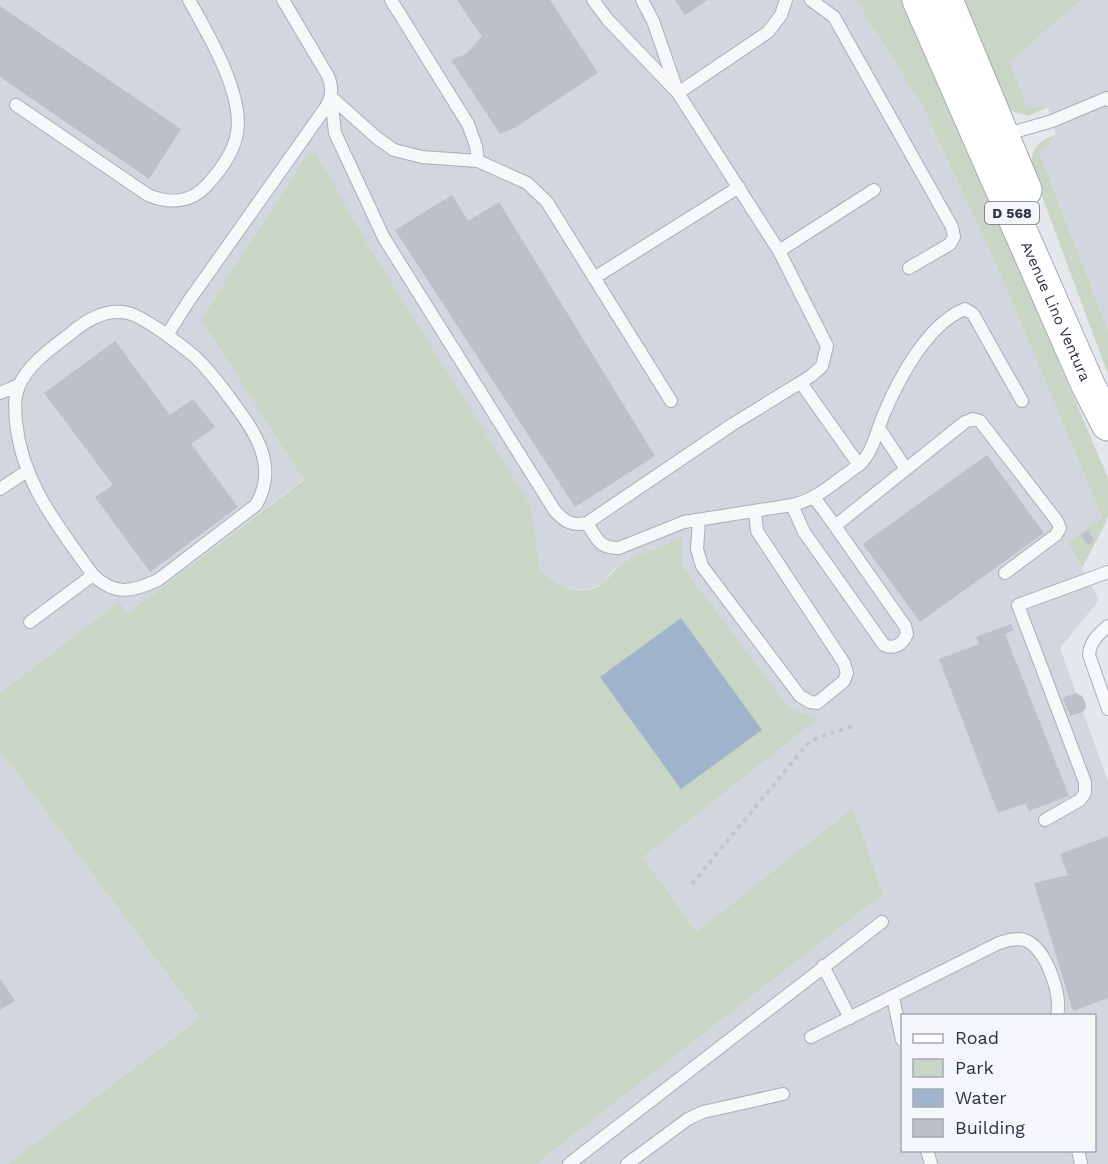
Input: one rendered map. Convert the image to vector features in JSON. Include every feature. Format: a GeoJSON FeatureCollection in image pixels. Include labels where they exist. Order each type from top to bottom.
{"type":"FeatureCollection","features":[{"type":"Feature","properties":{"kind":"main road","name":"Avenue Lino Ventura"},"geometry":{"type":"LineString","coordinates":[[919,0],[1088,385],[1108,424]]}},
{"type":"Feature","properties":{"kind":"main road","name":"Avenue Lino Ventura"},"geometry":{"type":"LineString","coordinates":[[946,0],[1004,135],[1108,407]]}},
{"type":"Feature","properties":{"kind":"lane"},"geometry":{"type":"LineString","coordinates":[[16,105],[148,195],[164,202],[183,200],[203,190],[221,170],[237,134],[237,111],[227,74],[189,0]]}},
{"type":"Feature","properties":{"kind":"lane"},"geometry":{"type":"LineString","coordinates":[[283,0],[332,85],[335,133],[384,238],[555,511],[565,521],[577,525],[587,524],[733,424],[811,376],[822,366],[827,346],[779,251],[678,93],[608,20],[593,0]]}},
{"type":"Feature","properties":{"kind":"lane"},"geometry":{"type":"LineString","coordinates":[[391,0],[468,124],[476,146],[478,162]]}},
{"type":"Feature","properties":{"kind":"lane"},"geometry":{"type":"LineString","coordinates":[[642,0],[653,21],[678,93]]}},
{"type":"Feature","properties":{"kind":"lane"},"geometry":{"type":"LineString","coordinates":[[678,93],[768,32],[781,15],[786,0]]}},
{"type":"Feature","properties":{"kind":"lane"},"geometry":{"type":"LineString","coordinates":[[811,0],[834,17],[952,227],[954,237],[950,244],[909,268]]}},
{"type":"Feature","properties":{"kind":"lane"},"geometry":{"type":"LineString","coordinates":[[331,97],[376,138],[394,150],[422,157],[478,162],[527,183],[547,202],[671,401]]}},
{"type":"Feature","properties":{"kind":"lane"},"geometry":{"type":"LineString","coordinates":[[167,335],[327,107],[331,97]]}},
{"type":"Feature","properties":{"kind":"lane"},"geometry":{"type":"LineString","coordinates":[[1004,135],[1052,121],[1107,98],[1108,100]]}},
{"type":"Feature","properties":{"kind":"lane"},"geometry":{"type":"LineString","coordinates":[[594,278],[739,187]]}},
{"type":"Feature","properties":{"kind":"lane"},"geometry":{"type":"LineString","coordinates":[[779,251],[874,190]]}},
{"type":"Feature","properties":{"kind":"lane"},"geometry":{"type":"LineString","coordinates":[[587,524],[600,544],[609,548],[619,548],[684,522],[804,503],[867,458],[884,414],[915,354],[935,328],[965,309],[973,314],[1022,401]]}},
{"type":"Feature","properties":{"kind":"lane"},"geometry":{"type":"LineString","coordinates":[[113,312],[129,313],[167,335],[196,358],[248,423],[260,445],[265,466],[264,491],[256,505],[158,580],[140,589],[122,591],[104,586],[93,575],[42,503],[27,471],[18,441],[15,408],[19,385],[36,361],[77,327],[98,316],[113,312]]}},
{"type":"Feature","properties":{"kind":"lane"},"geometry":{"type":"LineString","coordinates":[[801,382],[859,465]]}},
{"type":"Feature","properties":{"kind":"lane"},"geometry":{"type":"LineString","coordinates":[[0,393],[19,385]]}},
{"type":"Feature","properties":{"kind":"lane"},"geometry":{"type":"LineString","coordinates":[[835,526],[973,418],[980,422],[1057,521],[1060,528],[1056,535],[1005,573]]}},
{"type":"Feature","properties":{"kind":"lane"},"geometry":{"type":"LineString","coordinates":[[879,428],[906,469]]}},
{"type":"Feature","properties":{"kind":"lane"},"geometry":{"type":"LineString","coordinates":[[0,489],[27,471]]}},
{"type":"Feature","properties":{"kind":"lane"},"geometry":{"type":"LineString","coordinates":[[792,505],[804,532],[884,645],[890,648],[897,646],[905,640],[908,634],[905,626],[814,496]]}},
{"type":"Feature","properties":{"kind":"lane"},"geometry":{"type":"LineString","coordinates":[[699,520],[697,549],[702,566],[800,696],[817,703],[844,681],[847,674],[844,663],[757,531],[755,511]]}},
{"type":"Feature","properties":{"kind":"lane"},"geometry":{"type":"LineString","coordinates":[[1045,820],[1080,800],[1085,793],[1084,782],[1018,605],[1108,572]]}},
{"type":"Feature","properties":{"kind":"lane"},"geometry":{"type":"LineString","coordinates":[[30,622],[93,575]]}},
{"type":"Feature","properties":{"kind":"lane"},"geometry":{"type":"LineString","coordinates":[[1107,702],[1103,682],[1089,655],[1094,639],[1108,626]]}},
{"type":"Feature","properties":{"kind":"lane"},"geometry":{"type":"LineString","coordinates":[[569,1164],[882,922]]}},
{"type":"Feature","properties":{"kind":"lane"},"geometry":{"type":"LineString","coordinates":[[812,1037],[999,943],[1013,939],[1025,940],[1043,956],[1057,994],[1057,1014]]}},
{"type":"Feature","properties":{"kind":"lane"},"geometry":{"type":"LineString","coordinates":[[823,966],[850,1018]]}},
{"type":"Feature","properties":{"kind":"lane"},"geometry":{"type":"LineString","coordinates":[[893,997],[901,1031]]}},
{"type":"Feature","properties":{"kind":"lane"},"geometry":{"type":"LineString","coordinates":[[627,1164],[688,1119],[703,1112],[783,1094]]}},
{"type":"Feature","properties":{"kind":"path"},"geometry":{"type":"LineString","coordinates":[[692,884],[808,743],[819,737],[854,726]]}},
{"type":"Feature","properties":{"kind":"shaded area"},"geometry":{"type":"Polygon","coordinates":[[[0,0],[856,0],[922,105],[1000,273],[1102,517],[1068,543],[1099,600],[1060,648],[1076,693],[1085,700],[1086,706],[1083,712],[1108,781],[1108,1164],[536,1164],[883,894],[853,808],[698,933],[643,857],[816,719],[789,708],[681,564],[682,539],[629,560],[614,569],[602,584],[587,590],[571,589],[555,584],[540,571],[536,549],[315,153],[306,156],[201,319],[304,479],[127,614],[118,603],[0,693],[0,0]]]}},
{"type":"Feature","properties":{"kind":"shaded area"},"geometry":{"type":"Polygon","coordinates":[[[1081,0],[1108,0],[1108,330],[1040,153],[1056,135],[1048,107],[1027,108],[1010,62],[1081,0]]]}},
{"type":"Feature","properties":{"kind":"shaded area"},"geometry":{"type":"Polygon","coordinates":[[[0,750],[200,1018],[8,1164],[0,1164],[0,750]]]}},
{"type":"Feature","properties":{"kind":"green space"},"geometry":{"type":"Polygon","coordinates":[[[856,0],[905,0],[1108,478],[1106,522],[1082,568],[1068,543],[1102,517],[1000,273],[922,105],[856,0]]]}},
{"type":"Feature","properties":{"kind":"green space"},"geometry":{"type":"Polygon","coordinates":[[[959,0],[1081,0],[1010,62],[1027,107],[1048,107],[1028,116],[1012,111],[996,90],[959,0]]]}},
{"type":"Feature","properties":{"kind":"green space"},"geometry":{"type":"Polygon","coordinates":[[[1056,135],[1040,154],[1108,330],[1108,374],[1031,167],[1037,146],[1056,135]]]}},
{"type":"Feature","properties":{"kind":"green space"},"geometry":{"type":"Polygon","coordinates":[[[315,152],[369,247],[530,504],[540,571],[570,589],[587,590],[603,583],[627,561],[682,538],[681,564],[789,708],[817,719],[643,857],[697,932],[853,808],[883,894],[536,1164],[8,1164],[200,1018],[0,750],[0,693],[119,602],[127,614],[304,480],[201,319],[306,156],[315,152]]]}},
{"type":"Feature","properties":{"kind":"water"},"geometry":{"type":"Polygon","coordinates":[[[681,618],[762,730],[681,789],[600,677],[681,618]]]}},
{"type":"Feature","properties":{"kind":"building"},"geometry":{"type":"Polygon","coordinates":[[[457,0],[550,0],[598,73],[516,127],[500,134],[451,60],[466,54],[482,37],[457,0]]]}},
{"type":"Feature","properties":{"kind":"building"},"geometry":{"type":"Polygon","coordinates":[[[675,0],[708,0],[685,15],[675,0]]]}},
{"type":"Feature","properties":{"kind":"building"},"geometry":{"type":"Polygon","coordinates":[[[0,6],[181,129],[149,179],[0,77],[0,6]]]}},
{"type":"Feature","properties":{"kind":"building"},"geometry":{"type":"Polygon","coordinates":[[[452,195],[468,221],[499,202],[655,456],[575,507],[395,230],[452,195]]]}},
{"type":"Feature","properties":{"kind":"building"},"geometry":{"type":"Polygon","coordinates":[[[115,341],[170,415],[193,399],[215,427],[191,444],[238,507],[150,572],[95,497],[113,485],[44,393],[115,341]]]}},
{"type":"Feature","properties":{"kind":"building"},"geometry":{"type":"Polygon","coordinates":[[[987,455],[1044,533],[920,622],[863,544],[987,455]]]}},
{"type":"Feature","properties":{"kind":"building"},"geometry":{"type":"Polygon","coordinates":[[[1088,530],[1094,540],[1088,545],[1081,535],[1088,530]]]}},
{"type":"Feature","properties":{"kind":"building"},"geometry":{"type":"Polygon","coordinates":[[[1011,624],[1014,630],[1005,634],[1069,796],[1029,811],[1026,803],[998,813],[939,659],[979,644],[976,637],[1011,624]]]}},
{"type":"Feature","properties":{"kind":"building"},"geometry":{"type":"Polygon","coordinates":[[[1076,693],[1082,696],[1086,706],[1083,712],[1070,716],[1063,698],[1076,693]]]}},
{"type":"Feature","properties":{"kind":"building"},"geometry":{"type":"Polygon","coordinates":[[[1108,836],[1108,998],[1073,1011],[1034,883],[1068,875],[1060,854],[1108,836]]]}},
{"type":"Feature","properties":{"kind":"building"},"geometry":{"type":"Polygon","coordinates":[[[0,979],[15,1001],[0,1010],[0,979]]]}}]}
